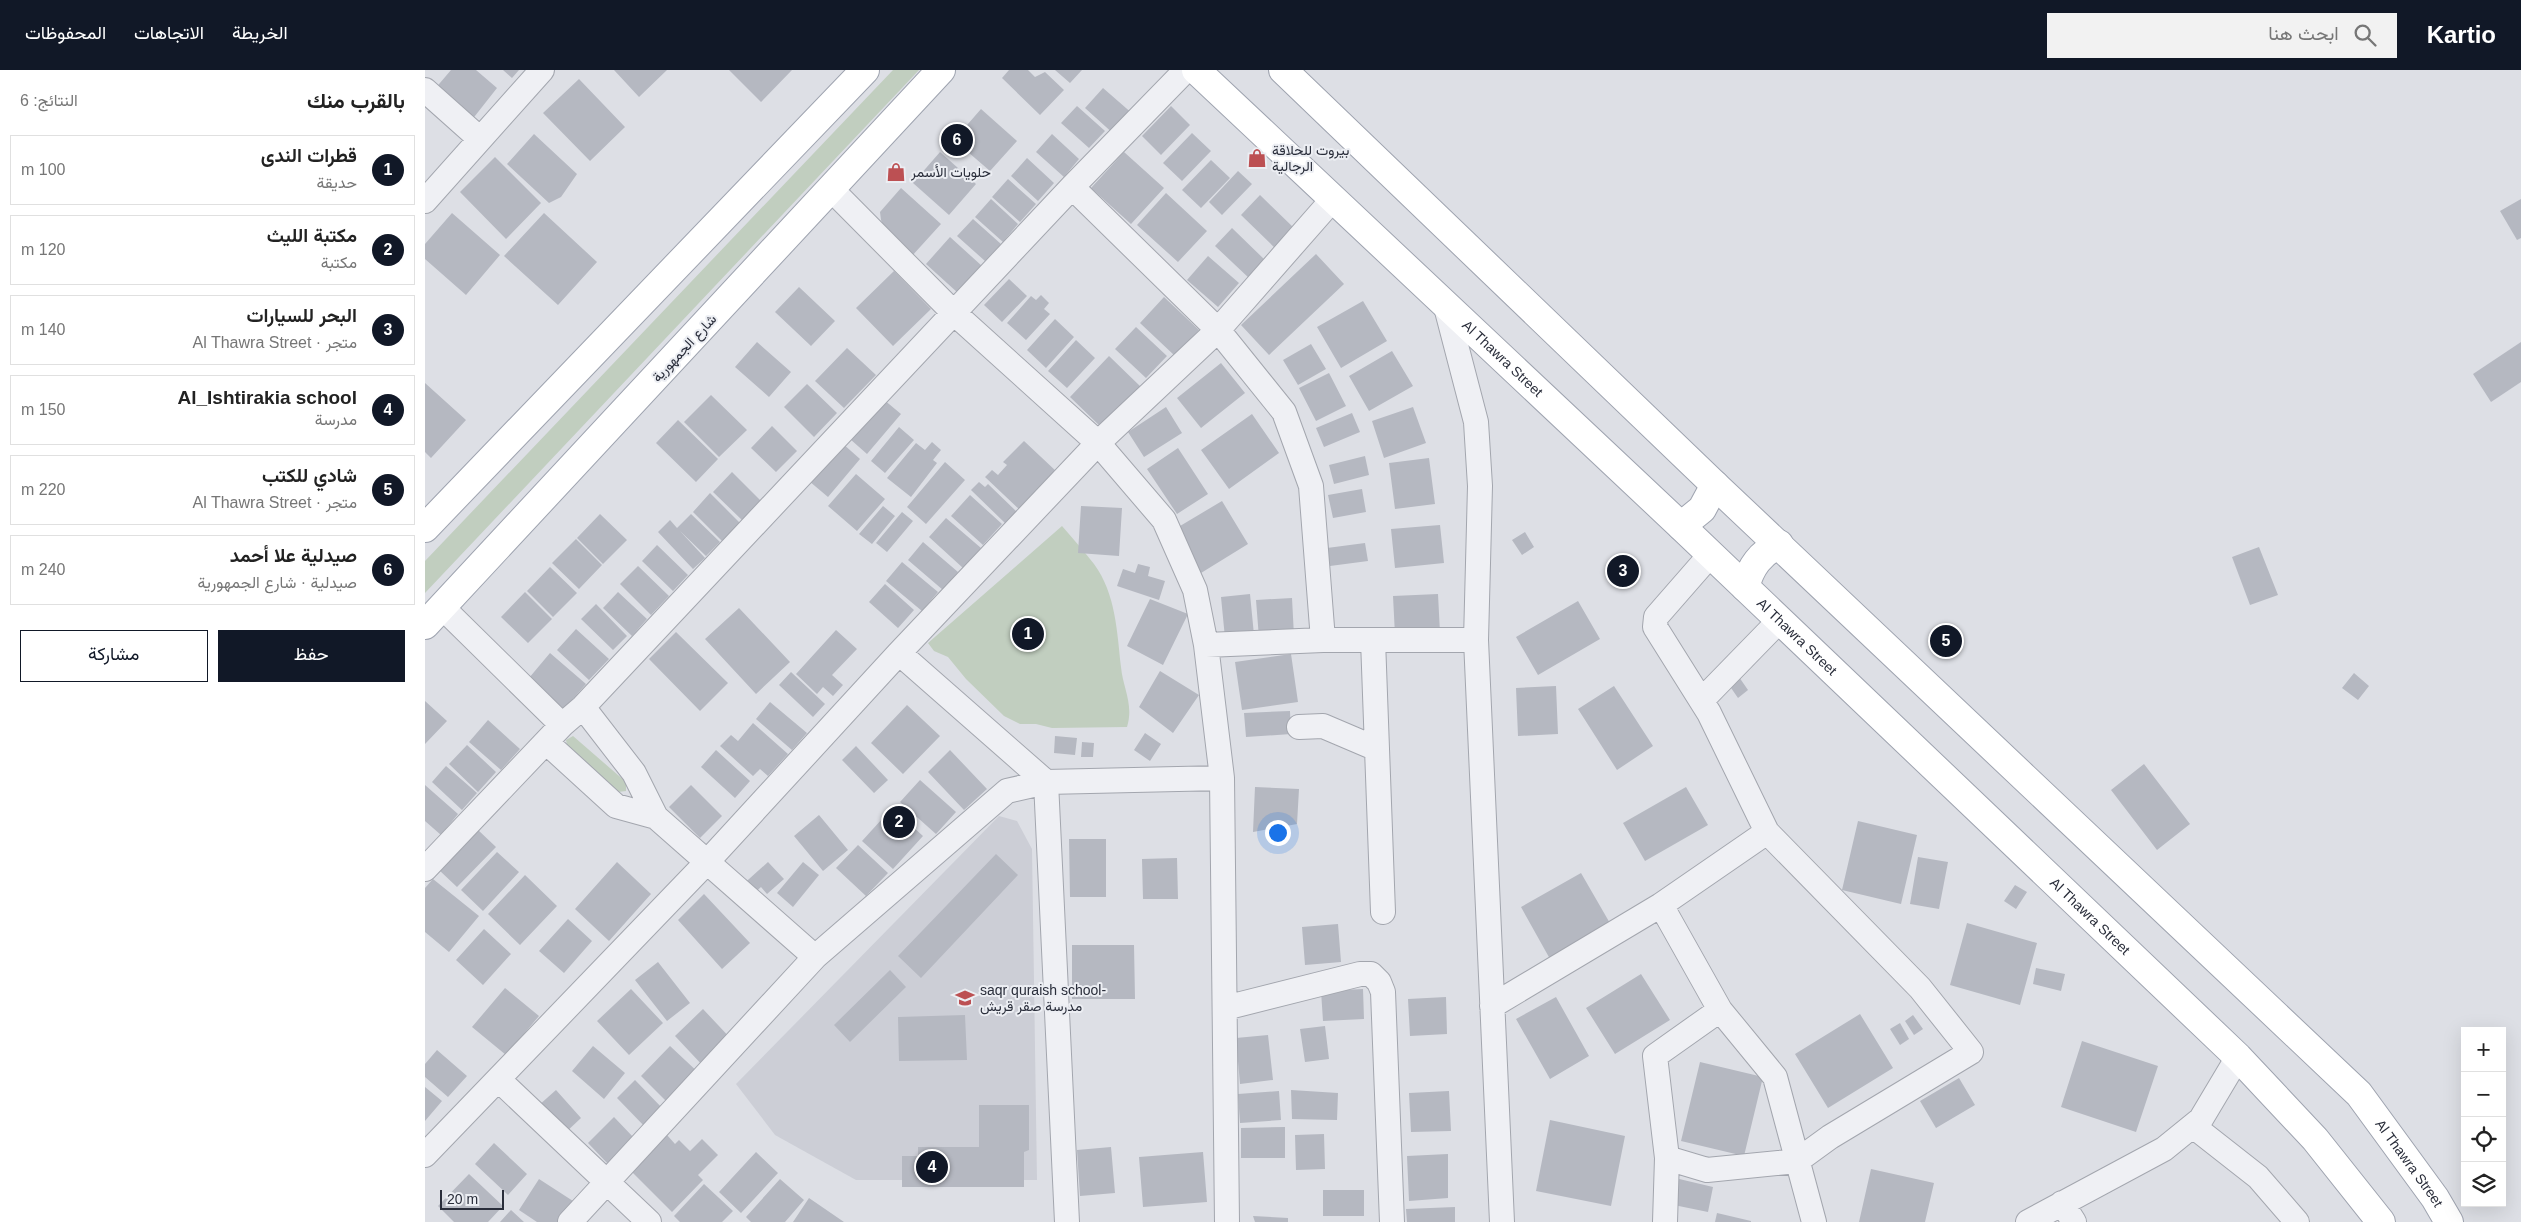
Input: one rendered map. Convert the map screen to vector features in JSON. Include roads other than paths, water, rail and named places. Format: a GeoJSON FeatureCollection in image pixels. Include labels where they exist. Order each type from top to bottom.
{"type":"FeatureCollection","features":[{"type":"Feature","properties":{"kind":"main road","name":"شارع الجمهورية"},"geometry":{"type":"LineString","coordinates":[[433,616],[941,70]]}},
{"type":"Feature","properties":{"kind":"main road","name":"Al Thawra Street"},"geometry":{"type":"LineString","coordinates":[[1196,70],[1711,554],[2238,1057],[2315,1139],[2381,1222]]}},
{"type":"Feature","properties":{"kind":"main road","name":"Al Thawra Street"},"geometry":{"type":"LineString","coordinates":[[1283,70],[1715,485],[2359,1094],[2435,1198],[2449,1222]]}},
{"type":"Feature","properties":{"kind":"main road"},"geometry":{"type":"LineString","coordinates":[[425,528],[856,73]]}},
{"type":"Feature","properties":{"kind":"main road"},"geometry":{"type":"LineString","coordinates":[[1681,526],[1702,509],[1715,485]]}},
{"type":"Feature","properties":{"kind":"main road"},"geometry":{"type":"LineString","coordinates":[[1745,587],[1756,561],[1766,551],[1779,544]]}},
{"type":"Feature","properties":{"kind":"street"},"geometry":{"type":"LineString","coordinates":[[425,202],[542,70]]}},
{"type":"Feature","properties":{"kind":"street"},"geometry":{"type":"LineString","coordinates":[[425,869],[554,733],[583,707],[1073,187],[1186,70]]}},
{"type":"Feature","properties":{"kind":"street"},"geometry":{"type":"LineString","coordinates":[[425,90],[480,139]]}},
{"type":"Feature","properties":{"kind":"street"},"geometry":{"type":"LineString","coordinates":[[1073,187],[1218,330],[1284,412],[1311,486],[1323,640]]}},
{"type":"Feature","properties":{"kind":"street"},"geometry":{"type":"LineString","coordinates":[[831,189],[954,313],[1098,443],[1164,520],[1195,590],[1206,645],[1222,778],[1227,1222]]}},
{"type":"Feature","properties":{"kind":"street"},"geometry":{"type":"LineString","coordinates":[[425,1155],[707,862],[899,653],[1098,443],[1218,330],[1333,199]]}},
{"type":"Feature","properties":{"kind":"street"},"geometry":{"type":"LineString","coordinates":[[1446,307],[1475,422],[1480,486],[1476,640],[1502,1222]]}},
{"type":"Feature","properties":{"kind":"street"},"geometry":{"type":"LineString","coordinates":[[1667,1158],[1707,1170],[1797,1161],[1830,1138],[1971,1052],[1920,988],[1767,832],[1701,700],[1655,627],[1656,616],[1711,554]]}},
{"type":"Feature","properties":{"kind":"street"},"geometry":{"type":"LineString","coordinates":[[433,616],[554,733],[617,806],[655,817]]}},
{"type":"Feature","properties":{"kind":"street"},"geometry":{"type":"LineString","coordinates":[[1701,700],[1780,620]]}},
{"type":"Feature","properties":{"kind":"street"},"geometry":{"type":"LineString","coordinates":[[1206,645],[1323,640],[1476,640]]}},
{"type":"Feature","properties":{"kind":"street"},"geometry":{"type":"LineString","coordinates":[[1373,640],[1383,912]]}},
{"type":"Feature","properties":{"kind":"street"},"geometry":{"type":"LineString","coordinates":[[899,653],[1046,782],[1067,1222]]}},
{"type":"Feature","properties":{"kind":"street"},"geometry":{"type":"LineString","coordinates":[[583,707],[634,773],[655,817],[815,957]]}},
{"type":"Feature","properties":{"kind":"street"},"geometry":{"type":"LineString","coordinates":[[1299,727],[1323,726],[1377,749]]}},
{"type":"Feature","properties":{"kind":"street"},"geometry":{"type":"LineString","coordinates":[[570,1222],[815,957],[1007,791],[1046,782],[1222,778]]}},
{"type":"Feature","properties":{"kind":"street"},"geometry":{"type":"LineString","coordinates":[[1492,1006],[1661,905],[1767,832]]}},
{"type":"Feature","properties":{"kind":"street"},"geometry":{"type":"LineString","coordinates":[[1661,905],[1720,1010],[1775,1077],[1813,1222]]}},
{"type":"Feature","properties":{"kind":"street"},"geometry":{"type":"LineString","coordinates":[[1225,1008],[1360,974],[1371,974],[1379,982],[1383,992],[1392,1222]]}},
{"type":"Feature","properties":{"kind":"street"},"geometry":{"type":"LineString","coordinates":[[1665,1222],[1667,1158],[1655,1056],[1720,1010]]}},
{"type":"Feature","properties":{"kind":"street"},"geometry":{"type":"LineString","coordinates":[[2028,1222],[2068,1212],[2164,1149],[2201,1119],[2238,1057]]}},
{"type":"Feature","properties":{"kind":"street"},"geometry":{"type":"LineString","coordinates":[[499,1080],[649,1222]]}},
{"type":"Feature","properties":{"kind":"street"},"geometry":{"type":"LineString","coordinates":[[2193,1126],[2258,1177],[2297,1222]]}},
{"type":"Feature","properties":{"kind":"place","name":"صيدلية علا أحمد"},"geometry":{"type":"Point","coordinates":[957,140]}},
{"type":"Feature","properties":{"kind":"place","name":"بيروت للحلاقة الرجالية"},"geometry":{"type":"Point","coordinates":[1257,158]}},
{"type":"Feature","properties":{"kind":"place","name":"حلويات الأسمر"},"geometry":{"type":"Point","coordinates":[896,172]}},
{"type":"Feature","properties":{"kind":"place","name":"البحر للسيارات"},"geometry":{"type":"Point","coordinates":[1623,571]}},
{"type":"Feature","properties":{"kind":"place","name":"قطرات الندى"},"geometry":{"type":"Point","coordinates":[1028,634]}},
{"type":"Feature","properties":{"kind":"place","name":"شادي للكتب"},"geometry":{"type":"Point","coordinates":[1946,641]}},
{"type":"Feature","properties":{"kind":"place","name":"مكتبة الليث"},"geometry":{"type":"Point","coordinates":[899,822]}},
{"type":"Feature","properties":{"kind":"place","name":"saqr quraish school- مدرسة صقر قريش"},"geometry":{"type":"Point","coordinates":[965,998]}},
{"type":"Feature","properties":{"kind":"place","name":"Al_Ishtirakia school"},"geometry":{"type":"Point","coordinates":[932,1167]}}]}
